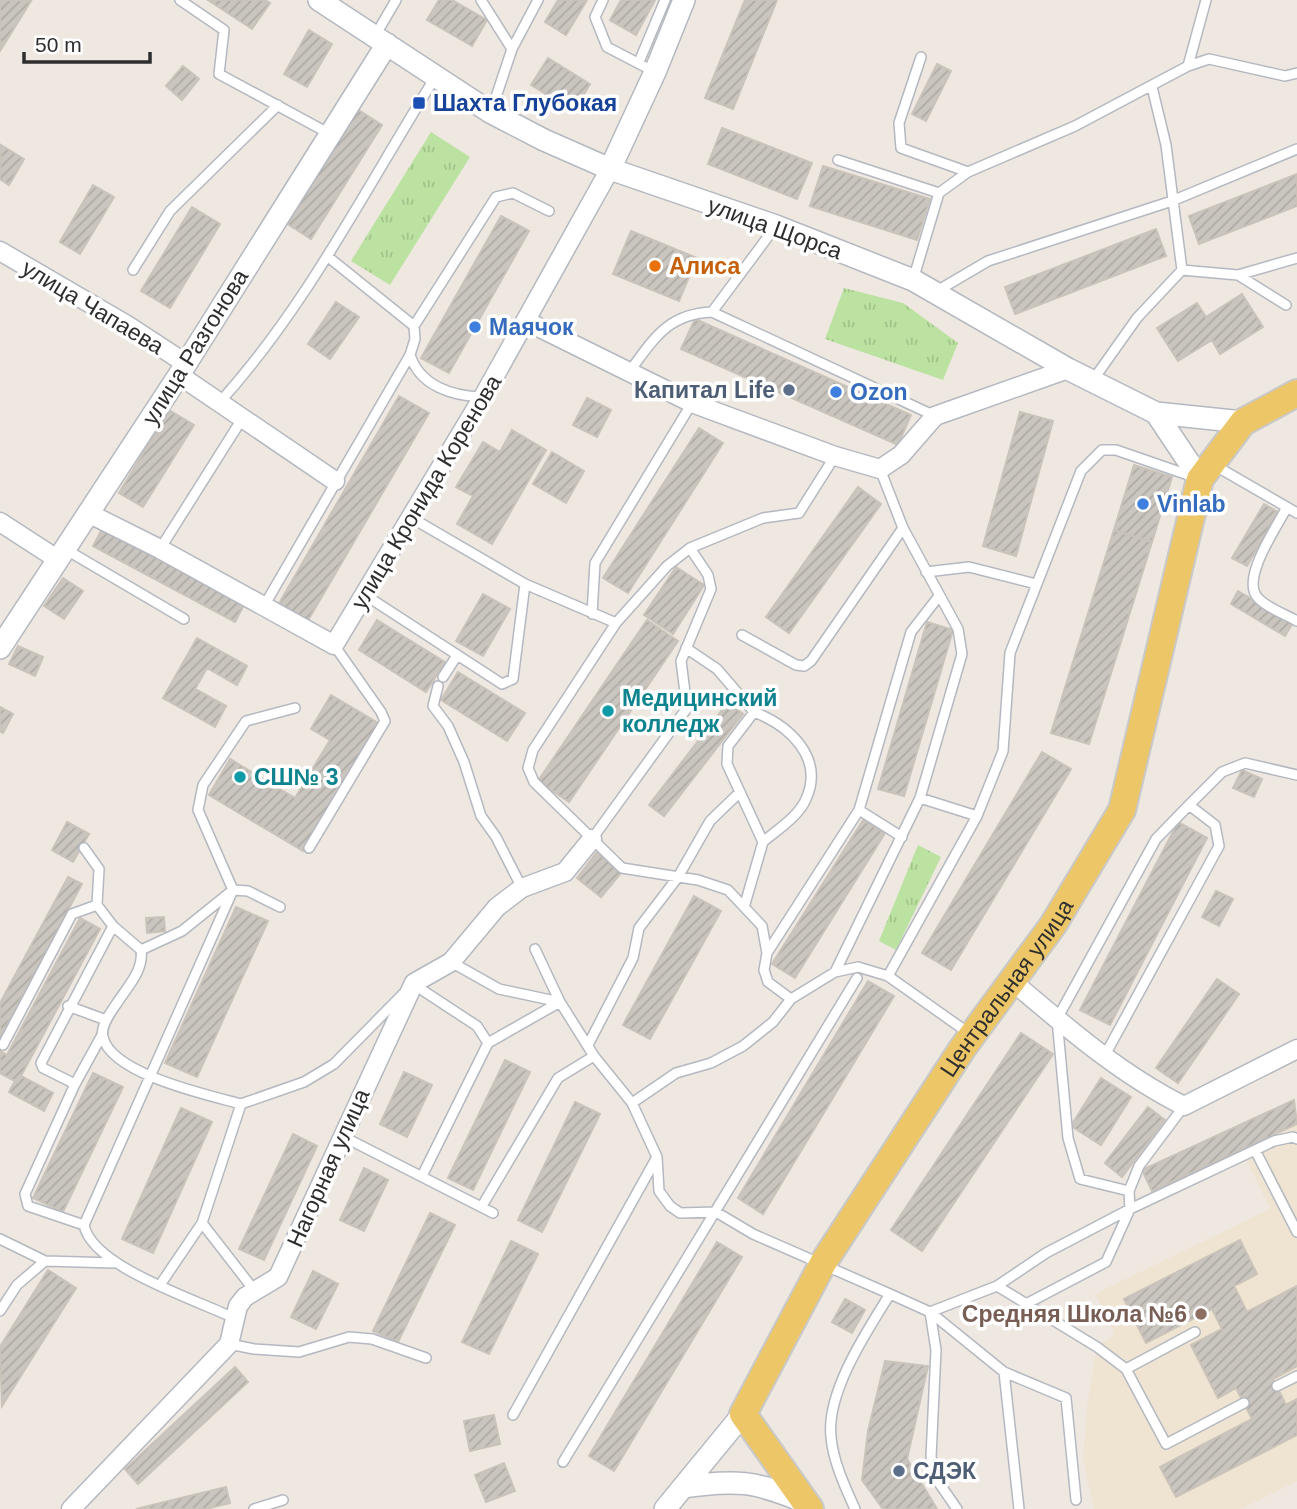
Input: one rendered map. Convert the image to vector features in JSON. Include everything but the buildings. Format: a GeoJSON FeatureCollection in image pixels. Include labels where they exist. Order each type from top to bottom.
{"type":"FeatureCollection","features":[{"type":"Feature","properties":{"kind":"main road"},"geometry":{"type":"LineString","coordinates":[[1244,422],[1297,393]]}},
{"type":"Feature","properties":{"kind":"main road","name":"Центральная улица"},"geometry":{"type":"LineString","coordinates":[[743,1414],[824,1263],[971,1035],[1053,925],[1122,810],[1205,471],[1244,422]]}},
{"type":"Feature","properties":{"kind":"main road"},"geometry":{"type":"LineString","coordinates":[[743,1414],[808,1506]]}},
{"type":"Feature","properties":{"kind":"street","name":"улица Щорса"},"geometry":{"type":"LineString","coordinates":[[319,0],[490,112],[610,169],[776,226],[913,280],[1068,369],[1156,413],[1244,422]]}},
{"type":"Feature","properties":{"kind":"street","name":"улица Кронида Коренова"},"geometry":{"type":"LineString","coordinates":[[334,645],[483,397],[610,169],[647,67],[684,0]]}},
{"type":"Feature","properties":{"kind":"street","name":"улица Разгонова"},"geometry":{"type":"LineString","coordinates":[[0,648],[182,369],[330,134],[381,40]]}},
{"type":"Feature","properties":{"kind":"street","name":"улица Чапаева"},"geometry":{"type":"LineString","coordinates":[[0,251],[127,325],[219,403],[335,481]]}},
{"type":"Feature","properties":{"kind":"street"},"geometry":{"type":"LineString","coordinates":[[526,321],[692,403],[835,456],[880,469],[901,455],[935,416],[1068,369]]}},
{"type":"Feature","properties":{"kind":"street"},"geometry":{"type":"LineString","coordinates":[[1156,413],[1205,471]]}},
{"type":"Feature","properties":{"kind":"street"},"geometry":{"type":"LineString","coordinates":[[88,513],[160,549],[334,645]]}},
{"type":"Feature","properties":{"kind":"street"},"geometry":{"type":"LineString","coordinates":[[0,522],[60,554]]}},
{"type":"Feature","properties":{"kind":"street"},"geometry":{"type":"LineString","coordinates":[[414,983],[451,962],[497,907],[522,888],[565,872],[592,839]]}},
{"type":"Feature","properties":{"kind":"street"},"geometry":{"type":"LineString","coordinates":[[1012,981],[1104,1057],[1146,1087],[1184,1106],[1297,1049]]}},
{"type":"Feature","properties":{"kind":"street","name":"Нагорная улица"},"geometry":{"type":"LineString","coordinates":[[229,1344],[238,1306],[254,1290],[278,1277],[284,1267],[414,983]]}},
{"type":"Feature","properties":{"kind":"street"},"geometry":{"type":"LineString","coordinates":[[71,1509],[229,1344]]}},
{"type":"Feature","properties":{"kind":"street","name":"Центральная улица"},"geometry":{"type":"LineString","coordinates":[[665,1509],[743,1414]]}},
{"type":"Feature","properties":{"kind":"street"},"geometry":{"type":"LineString","coordinates":[[683,1487],[734,1480],[763,1485],[808,1506]]}},
{"type":"Feature","properties":{"kind":"lane"},"geometry":{"type":"LineString","coordinates":[[180,0],[225,30],[219,74],[330,134]]}},
{"type":"Feature","properties":{"kind":"lane"},"geometry":{"type":"LineString","coordinates":[[381,40],[396,0]]}},
{"type":"Feature","properties":{"kind":"lane"},"geometry":{"type":"LineString","coordinates":[[482,0],[512,49]]}},
{"type":"Feature","properties":{"kind":"lane"},"geometry":{"type":"LineString","coordinates":[[490,112],[512,49],[538,0]]}},
{"type":"Feature","properties":{"kind":"lane"},"geometry":{"type":"LineString","coordinates":[[603,0],[595,17],[607,47],[647,67],[665,0]]}},
{"type":"Feature","properties":{"kind":"lane"},"geometry":{"type":"LineString","coordinates":[[1188,66],[1206,0]]}},
{"type":"Feature","properties":{"kind":"lane"},"geometry":{"type":"LineString","coordinates":[[921,57],[899,123],[901,148],[968,172]]}},
{"type":"Feature","properties":{"kind":"lane"},"geometry":{"type":"LineString","coordinates":[[913,280],[939,193],[968,172],[1075,126],[1188,66],[1209,59],[1285,76],[1297,73]]}},
{"type":"Feature","properties":{"kind":"lane"},"geometry":{"type":"LineString","coordinates":[[219,403],[259,358],[327,257],[437,75]]}},
{"type":"Feature","properties":{"kind":"lane"},"geometry":{"type":"LineString","coordinates":[[1152,87],[1166,145],[1182,270]]}},
{"type":"Feature","properties":{"kind":"lane"},"geometry":{"type":"LineString","coordinates":[[133,270],[170,211],[278,105]]}},
{"type":"Feature","properties":{"kind":"lane"},"geometry":{"type":"LineString","coordinates":[[936,292],[988,261],[1172,201],[1297,149]]}},
{"type":"Feature","properties":{"kind":"lane"},"geometry":{"type":"LineString","coordinates":[[838,160],[939,193]]}},
{"type":"Feature","properties":{"kind":"lane"},"geometry":{"type":"LineString","coordinates":[[264,606],[410,355],[415,339],[414,326],[496,197],[513,193],[549,211]]}},
{"type":"Feature","properties":{"kind":"lane"},"geometry":{"type":"LineString","coordinates":[[712,312],[776,226]]}},
{"type":"Feature","properties":{"kind":"lane"},"geometry":{"type":"LineString","coordinates":[[327,257],[414,326]]}},
{"type":"Feature","properties":{"kind":"lane"},"geometry":{"type":"LineString","coordinates":[[1182,270],[1238,275],[1297,258]]}},
{"type":"Feature","properties":{"kind":"lane"},"geometry":{"type":"LineString","coordinates":[[1092,382],[1137,318],[1182,270]]}},
{"type":"Feature","properties":{"kind":"lane"},"geometry":{"type":"LineString","coordinates":[[1238,275],[1286,306]]}},
{"type":"Feature","properties":{"kind":"lane"},"geometry":{"type":"LineString","coordinates":[[629,372],[658,333],[670,324],[690,313],[712,312],[935,416]]}},
{"type":"Feature","properties":{"kind":"lane"},"geometry":{"type":"LineString","coordinates":[[410,355],[418,373],[444,391],[483,397]]}},
{"type":"Feature","properties":{"kind":"lane"},"geometry":{"type":"LineString","coordinates":[[592,614],[595,563],[692,403]]}},
{"type":"Feature","properties":{"kind":"lane"},"geometry":{"type":"LineString","coordinates":[[160,549],[242,419]]}},
{"type":"Feature","properties":{"kind":"lane"},"geometry":{"type":"LineString","coordinates":[[888,976],[977,816],[1003,751],[1010,653],[1081,471],[1101,450],[1116,450],[1205,471],[1297,513]]}},
{"type":"Feature","properties":{"kind":"lane"},"geometry":{"type":"LineString","coordinates":[[790,999],[768,982],[764,970],[767,953],[762,926],[745,904],[728,890],[698,880],[622,868],[534,782],[528,768],[533,750],[616,624],[667,566],[690,548],[763,518],[799,513],[835,456]]}},
{"type":"Feature","properties":{"kind":"lane"},"geometry":{"type":"LineString","coordinates":[[835,972],[920,798],[961,654],[958,629],[903,528],[880,469]]}},
{"type":"Feature","properties":{"kind":"lane"},"geometry":{"type":"LineString","coordinates":[[1287,507],[1253,574],[1252,587],[1259,599],[1297,621]]}},
{"type":"Feature","properties":{"kind":"lane"},"geometry":{"type":"LineString","coordinates":[[410,517],[525,584],[616,624]]}},
{"type":"Feature","properties":{"kind":"lane"},"geometry":{"type":"LineString","coordinates":[[742,635],[796,665],[804,666],[903,528]]}},
{"type":"Feature","properties":{"kind":"lane"},"geometry":{"type":"LineString","coordinates":[[592,839],[684,716],[687,708],[681,661],[711,589],[708,575],[690,548]]}},
{"type":"Feature","properties":{"kind":"lane"},"geometry":{"type":"LineString","coordinates":[[60,554],[184,619]]}},
{"type":"Feature","properties":{"kind":"lane"},"geometry":{"type":"LineString","coordinates":[[926,572],[969,567],[1036,584]]}},
{"type":"Feature","properties":{"kind":"lane"},"geometry":{"type":"LineString","coordinates":[[365,595],[456,657],[502,684],[513,679],[525,584]]}},
{"type":"Feature","properties":{"kind":"lane"},"geometry":{"type":"LineString","coordinates":[[767,953],[859,810],[912,632],[939,596]]}},
{"type":"Feature","properties":{"kind":"lane"},"geometry":{"type":"LineString","coordinates":[[309,848],[385,721],[382,712],[334,645]]}},
{"type":"Feature","properties":{"kind":"lane"},"geometry":{"type":"LineString","coordinates":[[685,648],[717,669],[754,712],[778,721],[796,738],[809,760],[810,780],[806,799],[763,842],[745,904]]}},
{"type":"Feature","properties":{"kind":"lane"},"geometry":{"type":"LineString","coordinates":[[456,657],[440,682],[433,706],[448,726],[464,762],[481,816],[496,837],[522,888]]}},
{"type":"Feature","properties":{"kind":"lane"},"geometry":{"type":"LineString","coordinates":[[234,1318],[114,1263],[90,1242],[84,1225],[233,890],[198,810],[203,785],[246,721],[295,708]]}},
{"type":"Feature","properties":{"kind":"lane"},"geometry":{"type":"LineString","coordinates":[[754,712],[728,746],[727,764],[763,842]]}},
{"type":"Feature","properties":{"kind":"lane"},"geometry":{"type":"LineString","coordinates":[[1129,1191],[1080,1179],[1068,1138],[1057,1019],[1156,839],[1222,772],[1245,763],[1297,775]]}},
{"type":"Feature","properties":{"kind":"lane"},"geometry":{"type":"LineString","coordinates":[[588,1045],[633,958],[639,928],[678,877],[710,821],[740,792]]}},
{"type":"Feature","properties":{"kind":"lane"},"geometry":{"type":"LineString","coordinates":[[920,798],[977,816]]}},
{"type":"Feature","properties":{"kind":"lane"},"geometry":{"type":"LineString","coordinates":[[1104,1057],[1219,846],[1214,825],[1189,806]]}},
{"type":"Feature","properties":{"kind":"lane"},"geometry":{"type":"LineString","coordinates":[[859,810],[902,837]]}},
{"type":"Feature","properties":{"kind":"lane"},"geometry":{"type":"LineString","coordinates":[[83,848],[99,869],[97,905],[113,926],[141,950],[143,962],[106,1020],[102,1035],[75,1084],[25,1194],[28,1206],[84,1225]]}},
{"type":"Feature","properties":{"kind":"lane"},"geometry":{"type":"LineString","coordinates":[[141,950],[182,931],[233,890],[248,891],[280,907]]}},
{"type":"Feature","properties":{"kind":"lane"},"geometry":{"type":"LineString","coordinates":[[3,1045],[72,914],[97,905]]}},
{"type":"Feature","properties":{"kind":"lane"},"geometry":{"type":"LineString","coordinates":[[75,1084],[43,1068],[41,1063],[68,1006],[113,926]]}},
{"type":"Feature","properties":{"kind":"lane"},"geometry":{"type":"LineString","coordinates":[[536,949],[560,1002],[594,1056],[632,1103],[657,1157],[659,1191],[670,1206],[680,1213],[716,1212],[753,1234],[930,1312],[1003,1372],[1066,1398],[1076,1500]]}},
{"type":"Feature","properties":{"kind":"lane"},"geometry":{"type":"LineString","coordinates":[[451,962],[499,989],[560,1002]]}},
{"type":"Feature","properties":{"kind":"lane"},"geometry":{"type":"LineString","coordinates":[[632,1103],[676,1073],[711,1063],[743,1046],[773,1022],[790,999],[835,972],[858,967],[888,976],[971,1035]]}},
{"type":"Feature","properties":{"kind":"lane"},"geometry":{"type":"LineString","coordinates":[[563,1462],[857,978]]}},
{"type":"Feature","properties":{"kind":"lane"},"geometry":{"type":"LineString","coordinates":[[102,1035],[108,1050],[149,1077],[241,1104],[303,1082],[334,1064],[414,983],[478,1026],[488,1043]]}},
{"type":"Feature","properties":{"kind":"lane"},"geometry":{"type":"LineString","coordinates":[[422,1176],[488,1043],[560,1002]]}},
{"type":"Feature","properties":{"kind":"lane"},"geometry":{"type":"LineString","coordinates":[[68,1006],[106,1020]]}},
{"type":"Feature","properties":{"kind":"lane"},"geometry":{"type":"LineString","coordinates":[[482,1206],[558,1078],[594,1056]]}},
{"type":"Feature","properties":{"kind":"lane"},"geometry":{"type":"LineString","coordinates":[[160,1285],[202,1223],[241,1104]]}},
{"type":"Feature","properties":{"kind":"lane"},"geometry":{"type":"LineString","coordinates":[[1026,1304],[1106,1262],[1130,1209],[1129,1191],[1139,1166],[1184,1106]]}},
{"type":"Feature","properties":{"kind":"lane"},"geometry":{"type":"LineString","coordinates":[[342,1136],[494,1213]]}},
{"type":"Feature","properties":{"kind":"lane"},"geometry":{"type":"LineString","coordinates":[[930,1312],[997,1286],[1046,1253],[1130,1209],[1255,1150],[1275,1141],[1293,1137],[1297,1139]]}},
{"type":"Feature","properties":{"kind":"lane"},"geometry":{"type":"LineString","coordinates":[[1255,1150],[1297,1232]]}},
{"type":"Feature","properties":{"kind":"lane"},"geometry":{"type":"LineString","coordinates":[[513,1415],[657,1157]]}},
{"type":"Feature","properties":{"kind":"lane"},"geometry":{"type":"LineString","coordinates":[[202,1223],[254,1290]]}},
{"type":"Feature","properties":{"kind":"lane"},"geometry":{"type":"LineString","coordinates":[[0,1239],[46,1261],[114,1263]]}},
{"type":"Feature","properties":{"kind":"lane"},"geometry":{"type":"LineString","coordinates":[[0,1311],[18,1284],[46,1261]]}},
{"type":"Feature","properties":{"kind":"lane"},"geometry":{"type":"LineString","coordinates":[[997,1286],[1126,1369],[1166,1444],[1244,1403]]}},
{"type":"Feature","properties":{"kind":"lane"},"geometry":{"type":"LineString","coordinates":[[855,1509],[844,1486],[830,1436],[836,1398],[860,1343],[890,1294]]}},
{"type":"Feature","properties":{"kind":"lane"},"geometry":{"type":"LineString","coordinates":[[930,1312],[936,1350],[931,1457],[937,1480],[957,1509]]}},
{"type":"Feature","properties":{"kind":"lane"},"geometry":{"type":"LineString","coordinates":[[1126,1369],[1195,1332]]}},
{"type":"Feature","properties":{"kind":"lane"},"geometry":{"type":"LineString","coordinates":[[229,1344],[254,1349],[299,1352],[349,1337],[372,1339],[426,1358]]}},
{"type":"Feature","properties":{"kind":"lane"},"geometry":{"type":"LineString","coordinates":[[1003,1372],[1019,1509]]}},
{"type":"Feature","properties":{"kind":"lane"},"geometry":{"type":"LineString","coordinates":[[1277,1386],[1297,1376]]}},
{"type":"Feature","properties":{"kind":"lane"},"geometry":{"type":"LineString","coordinates":[[254,1509],[283,1500],[280,1509]]}},
{"type":"Feature","properties":{"kind":"shaded area","name":"Средняя Школа №6"},"geometry":{"type":"Polygon","coordinates":[[[1297,1124],[1297,1481],[1241,1509],[1094,1509],[1083,1459],[1088,1399],[1097,1347],[1115,1334],[1095,1294],[1270,1209],[1242,1150],[1297,1124]]]}},
{"type":"Feature","properties":{"kind":"green space"},"geometry":{"type":"Polygon","coordinates":[[[431,132],[470,157],[390,285],[351,261],[431,132]]]}},
{"type":"Feature","properties":{"kind":"green space"},"geometry":{"type":"Polygon","coordinates":[[[844,288],[903,303],[958,343],[943,380],[825,339],[844,288]]]}},
{"type":"Feature","properties":{"kind":"green space"},"geometry":{"type":"Polygon","coordinates":[[[918,845],[941,857],[896,950],[879,941],[918,845]]]}},
{"type":"Feature","properties":{"kind":"place","name":"Шахта Глубокая"},"geometry":{"type":"Point","coordinates":[419,103]}},
{"type":"Feature","properties":{"kind":"place","name":"Алиса"},"geometry":{"type":"Point","coordinates":[655,266]}},
{"type":"Feature","properties":{"kind":"place","name":"Маячок"},"geometry":{"type":"Point","coordinates":[475,327]}},
{"type":"Feature","properties":{"kind":"place","name":"Капитал Life"},"geometry":{"type":"Point","coordinates":[789,390]}},
{"type":"Feature","properties":{"kind":"place","name":"Ozon"},"geometry":{"type":"Point","coordinates":[836,392]}},
{"type":"Feature","properties":{"kind":"place","name":"Vinlab"},"geometry":{"type":"Point","coordinates":[1143,504]}},
{"type":"Feature","properties":{"kind":"place","name":"Медицинский колледж"},"geometry":{"type":"Point","coordinates":[608,711]}},
{"type":"Feature","properties":{"kind":"place","name":"СШ№ 3"},"geometry":{"type":"Point","coordinates":[240,777]}},
{"type":"Feature","properties":{"kind":"place","name":"Средняя Школа №6"},"geometry":{"type":"Point","coordinates":[1201,1314]}},
{"type":"Feature","properties":{"kind":"place","name":"СДЭК"},"geometry":{"type":"Point","coordinates":[899,1471]}}]}
